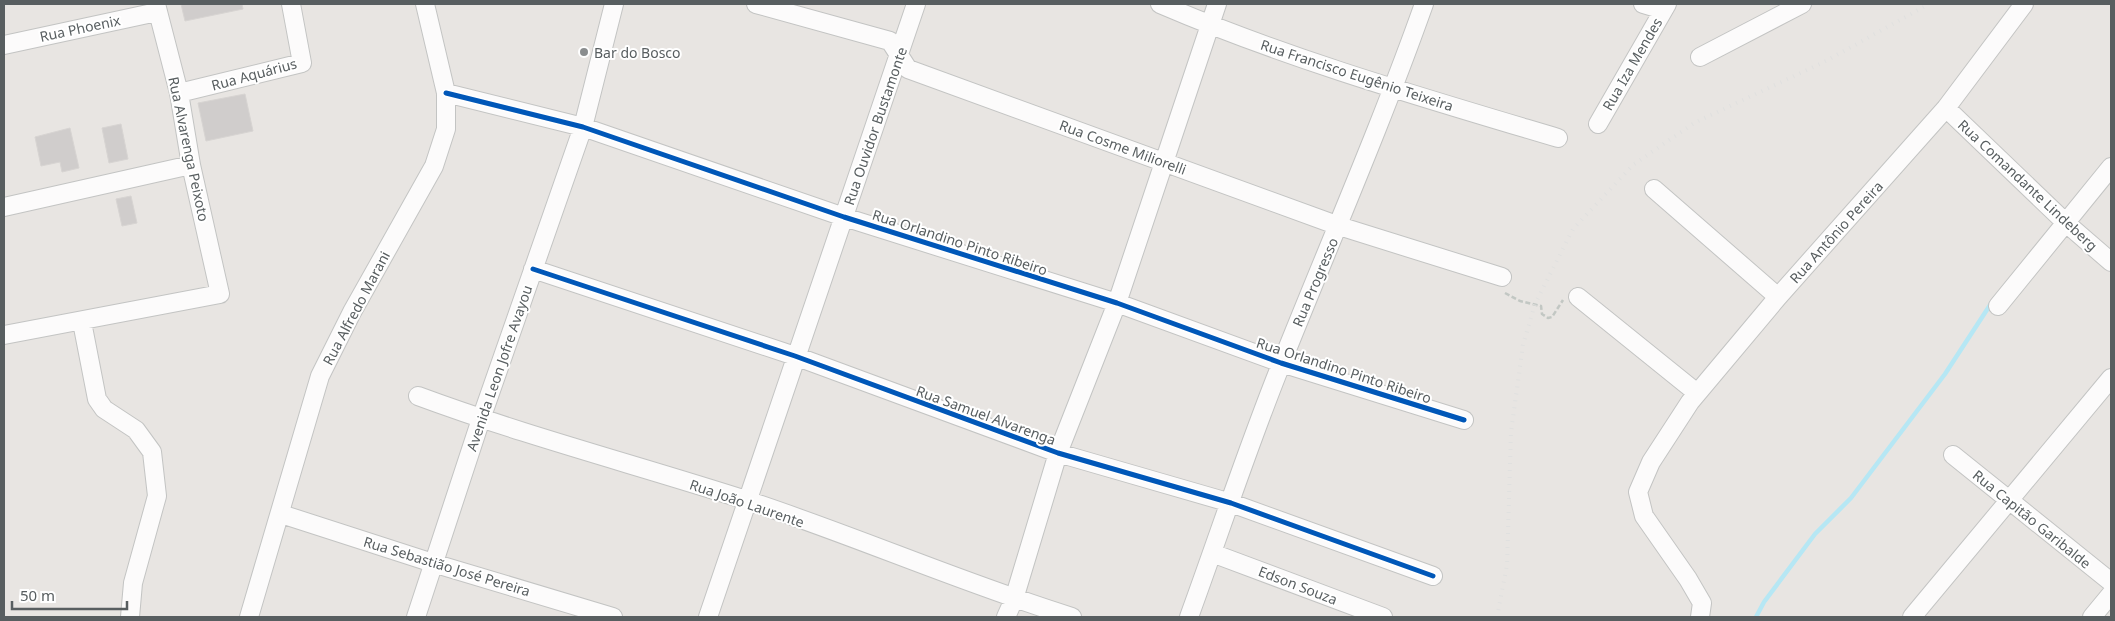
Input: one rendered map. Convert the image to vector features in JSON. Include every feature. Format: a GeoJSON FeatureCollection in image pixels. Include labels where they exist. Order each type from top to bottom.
{"type":"FeatureCollection","features":[{"type":"Feature","properties":{"kind":"street","name":"Rua Aquárius"},"geometry":{"type":"LineString","coordinates":[[179,93],[302,63],[291,4]]}},
{"type":"Feature","properties":{"kind":"street","name":"Rua Alfredo Marani"},"geometry":{"type":"LineString","coordinates":[[249,617],[281,514],[320,376],[352,312],[434,166],[446,129],[446,93],[425,4]]}},
{"type":"Feature","properties":{"kind":"street","name":"Avenida Leon Jofre Avayou"},"geometry":{"type":"LineString","coordinates":[[416,617],[436,564],[481,419],[583,127],[614,4]]}},
{"type":"Feature","properties":{"kind":"street","name":"Rua Cosme Miliorelli"},"geometry":{"type":"LineString","coordinates":[[756,4],[890,41],[908,69],[1339,226],[1494,274]]}},
{"type":"Feature","properties":{"kind":"street","name":"Rua Ouvidor Bustamonte"},"geometry":{"type":"LineString","coordinates":[[708,617],[916,4]]}},
{"type":"Feature","properties":{"kind":"street","name":"Rua Francisco Eugênio Teixeira"},"geometry":{"type":"LineString","coordinates":[[1160,4],[1209,25],[1394,88],[1558,138]]}},
{"type":"Feature","properties":{"kind":"street"},"geometry":{"type":"LineString","coordinates":[[1006,617],[1014,599],[1058,454],[1117,303],[1217,4]]}},
{"type":"Feature","properties":{"kind":"street","name":"Rua Progresso"},"geometry":{"type":"LineString","coordinates":[[1189,617],[1281,363],[1339,226],[1394,88],[1424,4]]}},
{"type":"Feature","properties":{"kind":"street"},"geometry":{"type":"LineString","coordinates":[[1643,4],[1665,7]]}},
{"type":"Feature","properties":{"kind":"street"},"geometry":{"type":"LineString","coordinates":[[1700,56],[1802,4]]}},
{"type":"Feature","properties":{"kind":"street","name":"Rua Antônio Pereira"},"geometry":{"type":"LineString","coordinates":[[1700,617],[1702,603],[1688,579],[1644,516],[1638,492],[1651,462],[1697,393],[1778,297],[1946,108],[2024,4]]}},
{"type":"Feature","properties":{"kind":"street","name":"Rua Iza Mendes"},"geometry":{"type":"LineString","coordinates":[[1598,124],[1665,7]]}},
{"type":"Feature","properties":{"kind":"street","name":"Rua Alvarenga Peixoto"},"geometry":{"type":"LineString","coordinates":[[82,322],[220,294],[191,165],[179,93],[156,8]]}},
{"type":"Feature","properties":{"kind":"street","name":"Rua Phoenix"},"geometry":{"type":"LineString","coordinates":[[4,44],[156,8]]}},
{"type":"Feature","properties":{"kind":"street","name":"Rua Orlandino Pinto Ribeiro"},"geometry":{"type":"LineString","coordinates":[[446,93],[583,127],[844,217],[1117,303],[1281,363],[1464,420]]}},
{"type":"Feature","properties":{"kind":"street","name":"Rua Comandante Lindeberg"},"geometry":{"type":"LineString","coordinates":[[1946,108],[2066,223],[2111,262]]}},
{"type":"Feature","properties":{"kind":"street"},"geometry":{"type":"LineString","coordinates":[[4,206],[191,165]]}},
{"type":"Feature","properties":{"kind":"street"},"geometry":{"type":"LineString","coordinates":[[1998,306],[2111,167]]}},
{"type":"Feature","properties":{"kind":"street"},"geometry":{"type":"LineString","coordinates":[[1654,189],[1778,297]]}},
{"type":"Feature","properties":{"kind":"street","name":"Rua Samuel Alvarenga"},"geometry":{"type":"LineString","coordinates":[[533,269],[795,356],[1058,454],[1230,503],[1433,576]]}},
{"type":"Feature","properties":{"kind":"street"},"geometry":{"type":"LineString","coordinates":[[1578,297],[1697,393]]}},
{"type":"Feature","properties":{"kind":"street"},"geometry":{"type":"LineString","coordinates":[[4,336],[82,322],[97,399],[104,409],[136,430],[152,452],[157,496],[133,583],[130,617]]}},
{"type":"Feature","properties":{"kind":"street"},"geometry":{"type":"LineString","coordinates":[[1912,617],[2008,499],[2111,378]]}},
{"type":"Feature","properties":{"kind":"street","name":"Rua João Laurente"},"geometry":{"type":"LineString","coordinates":[[418,396],[481,419],[747,500],[1014,599],[1072,617]]}},
{"type":"Feature","properties":{"kind":"street","name":"Rua Capitão Garibalde"},"geometry":{"type":"LineString","coordinates":[[1953,455],[2111,582]]}},
{"type":"Feature","properties":{"kind":"street","name":"Rua Sebastião José Pereira"},"geometry":{"type":"LineString","coordinates":[[281,514],[436,564],[613,617]]}},
{"type":"Feature","properties":{"kind":"street","name":"Edson Souza"},"geometry":{"type":"LineString","coordinates":[[1212,553],[1383,617]]}},
{"type":"Feature","properties":{"kind":"street"},"geometry":{"type":"LineString","coordinates":[[2092,617],[2111,594]]}},
{"type":"Feature","properties":{"kind":"path"},"geometry":{"type":"LineString","coordinates":[[1494,274],[1492,282],[1506,294],[1520,301],[1541,306],[1542,314],[1548,318],[1552,317],[1562,301],[1569,295],[1578,297]]}},
{"type":"Feature","properties":{"kind":"building"},"geometry":{"type":"Polygon","coordinates":[[[181,4],[242,4],[243,9],[185,21],[181,4]]]}},
{"type":"Feature","properties":{"kind":"building"},"geometry":{"type":"Polygon","coordinates":[[[245,94],[253,131],[206,141],[198,103],[245,94]]]}},
{"type":"Feature","properties":{"kind":"building"},"geometry":{"type":"Polygon","coordinates":[[[121,124],[128,159],[109,163],[102,128],[121,124]]]}},
{"type":"Feature","properties":{"kind":"building"},"geometry":{"type":"Polygon","coordinates":[[[70,128],[79,168],[62,172],[60,162],[41,166],[35,137],[70,128]]]}},
{"type":"Feature","properties":{"kind":"building"},"geometry":{"type":"Polygon","coordinates":[[[131,196],[137,223],[122,226],[116,199],[131,196]]]}},
{"type":"Feature","properties":{"kind":"waterway"},"geometry":{"type":"LineString","coordinates":[[1756,617],[1764,602],[1815,534],[1851,498],[1945,374],[1992,302]]}},
{"type":"Feature","properties":{"kind":"railway"},"geometry":{"type":"LineString","coordinates":[[1497,617],[1507,565],[1511,432],[1523,345],[1535,304],[1573,229],[1633,165],[1694,123],[1826,61],[1929,4]]}},
{"type":"Feature","properties":{"kind":"cycle path"},"geometry":{"type":"LineString","coordinates":[[446,93],[583,127],[844,217],[1117,303],[1281,363],[1464,420]]}},
{"type":"Feature","properties":{"kind":"cycle path"},"geometry":{"type":"LineString","coordinates":[[533,269],[795,356],[1058,453],[1231,503],[1433,576]]}},
{"type":"Feature","properties":{"kind":"place","name":"Bar do Bosco"},"geometry":{"type":"Point","coordinates":[584,52]}}]}
